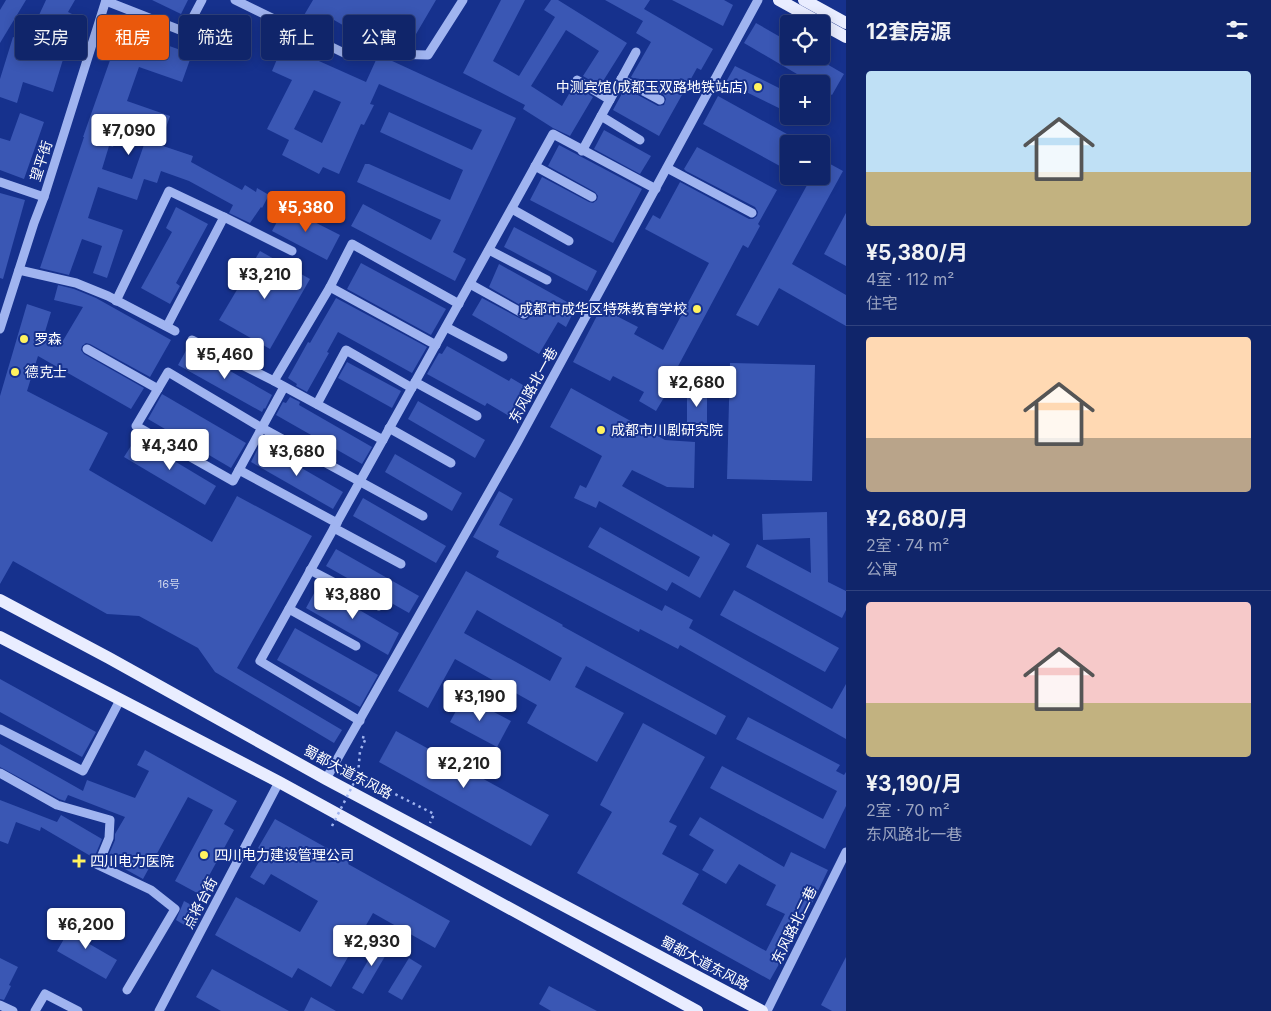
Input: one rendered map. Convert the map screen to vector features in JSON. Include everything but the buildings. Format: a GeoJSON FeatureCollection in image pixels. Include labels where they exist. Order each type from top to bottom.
{"type":"FeatureCollection","features":[{"type":"Feature","properties":{"kind":"main road"},"geometry":{"type":"LineString","coordinates":[[779,0],[846,37]]}},
{"type":"Feature","properties":{"kind":"main road"},"geometry":{"type":"LineString","coordinates":[[804,0],[846,23]]}},
{"type":"Feature","properties":{"kind":"main road","name":"蜀都大道东风路"},"geometry":{"type":"LineString","coordinates":[[0,600],[109,658],[326,779],[427,831],[762,1011]]}},
{"type":"Feature","properties":{"kind":"main road"},"geometry":{"type":"LineString","coordinates":[[0,637],[279,782],[697,1011]]}},
{"type":"Feature","properties":{"kind":"street"},"geometry":{"type":"LineString","coordinates":[[106,0],[184,32],[202,0]]}},
{"type":"Feature","properties":{"kind":"street","name":"望平街"},"geometry":{"type":"LineString","coordinates":[[0,329],[106,0]]}},
{"type":"Feature","properties":{"kind":"street"},"geometry":{"type":"LineString","coordinates":[[235,0],[344,53],[428,55],[463,0]]}},
{"type":"Feature","properties":{"kind":"street","name":"东风路北一巷"},"geometry":{"type":"LineString","coordinates":[[326,779],[518,443],[758,0]]}},
{"type":"Feature","properties":{"kind":"street"},"geometry":{"type":"LineString","coordinates":[[582,151],[636,52]]}},
{"type":"Feature","properties":{"kind":"street"},"geometry":{"type":"LineString","coordinates":[[621,79],[660,100]]}},
{"type":"Feature","properties":{"kind":"street"},"geometry":{"type":"LineString","coordinates":[[577,80],[610,100]]}},
{"type":"Feature","properties":{"kind":"street"},"geometry":{"type":"LineString","coordinates":[[601,116],[640,140]]}},
{"type":"Feature","properties":{"kind":"street"},"geometry":{"type":"LineString","coordinates":[[360,721],[260,662],[389,428],[553,134],[656,189]]}},
{"type":"Feature","properties":{"kind":"street"},"geometry":{"type":"LineString","coordinates":[[535,166],[592,197]]}},
{"type":"Feature","properties":{"kind":"street"},"geometry":{"type":"LineString","coordinates":[[667,168],[752,213]]}},
{"type":"Feature","properties":{"kind":"street"},"geometry":{"type":"LineString","coordinates":[[0,182],[44,197]]}},
{"type":"Feature","properties":{"kind":"street"},"geometry":{"type":"LineString","coordinates":[[116,301],[168,191],[292,251]]}},
{"type":"Feature","properties":{"kind":"street"},"geometry":{"type":"LineString","coordinates":[[512,209],[569,241]]}},
{"type":"Feature","properties":{"kind":"street"},"geometry":{"type":"LineString","coordinates":[[166,326],[224,217]]}},
{"type":"Feature","properties":{"kind":"street"},"geometry":{"type":"LineString","coordinates":[[274,381],[330,287],[352,244],[459,304]]}},
{"type":"Feature","properties":{"kind":"street"},"geometry":{"type":"LineString","coordinates":[[489,250],[547,280]]}},
{"type":"Feature","properties":{"kind":"street"},"geometry":{"type":"LineString","coordinates":[[19,270],[76,283],[175,331]]}},
{"type":"Feature","properties":{"kind":"street"},"geometry":{"type":"LineString","coordinates":[[470,284],[524,314]]}},
{"type":"Feature","properties":{"kind":"street"},"geometry":{"type":"LineString","coordinates":[[330,287],[436,345]]}},
{"type":"Feature","properties":{"kind":"street"},"geometry":{"type":"LineString","coordinates":[[446,326],[503,356]]}},
{"type":"Feature","properties":{"kind":"street"},"geometry":{"type":"LineString","coordinates":[[192,340],[274,381],[383,440]]}},
{"type":"Feature","properties":{"kind":"street"},"geometry":{"type":"LineString","coordinates":[[87,348],[158,389]]}},
{"type":"Feature","properties":{"kind":"street"},"geometry":{"type":"LineString","coordinates":[[317,404],[346,350],[477,416]]}},
{"type":"Feature","properties":{"kind":"street"},"geometry":{"type":"LineString","coordinates":[[284,387],[262,428],[233,481],[136,426],[168,372],[262,428],[423,516]]}},
{"type":"Feature","properties":{"kind":"street"},"geometry":{"type":"LineString","coordinates":[[389,428],[451,463]]}},
{"type":"Feature","properties":{"kind":"street"},"geometry":{"type":"LineString","coordinates":[[239,470],[401,564]]}},
{"type":"Feature","properties":{"kind":"street"},"geometry":{"type":"LineString","coordinates":[[310,570],[378,606]]}},
{"type":"Feature","properties":{"kind":"street"},"geometry":{"type":"LineString","coordinates":[[289,609],[356,646]]}},
{"type":"Feature","properties":{"kind":"street"},"geometry":{"type":"LineString","coordinates":[[0,729],[83,771],[120,700]]}},
{"type":"Feature","properties":{"kind":"street"},"geometry":{"type":"LineString","coordinates":[[0,773],[57,805],[110,820],[109,838],[98,865],[151,890],[175,908],[128,990]]}},
{"type":"Feature","properties":{"kind":"street","name":"点将台街"},"geometry":{"type":"LineString","coordinates":[[159,1011],[279,782]]}},
{"type":"Feature","properties":{"kind":"street","name":"东风路北二巷"},"geometry":{"type":"LineString","coordinates":[[767,1011],[846,852]]}},
{"type":"Feature","properties":{"kind":"street"},"geometry":{"type":"LineString","coordinates":[[35,1011],[45,994],[78,1011]]}},
{"type":"Feature","properties":{"kind":"street"},"geometry":{"type":"LineString","coordinates":[[0,1005],[13,1011]]}},
{"type":"Feature","properties":{"kind":"path"},"geometry":{"type":"LineString","coordinates":[[332,826],[358,775],[360,751],[366,738]]}},
{"type":"Feature","properties":{"kind":"path"},"geometry":{"type":"LineString","coordinates":[[358,775],[434,814],[427,831]]}},
{"type":"Feature","properties":{"kind":"place","name":"中测宾馆(成都玉双路地铁站店)"},"geometry":{"type":"Point","coordinates":[758,87]}},
{"type":"Feature","properties":{"kind":"place","name":"成都市成华区特殊教育学校"},"geometry":{"type":"Point","coordinates":[697,309]}},
{"type":"Feature","properties":{"kind":"place","name":"罗森"},"geometry":{"type":"Point","coordinates":[24,339]}},
{"type":"Feature","properties":{"kind":"place","name":"德克士"},"geometry":{"type":"Point","coordinates":[15,372]}},
{"type":"Feature","properties":{"kind":"place","name":"成都市川剧研究院"},"geometry":{"type":"Point","coordinates":[601,430]}},
{"type":"Feature","properties":{"kind":"place","name":"四川电力建设管理公司"},"geometry":{"type":"Point","coordinates":[204,855]}},
{"type":"Feature","properties":{"kind":"place","name":"四川电力医院"},"geometry":{"type":"Point","coordinates":[79,861]}}]}
